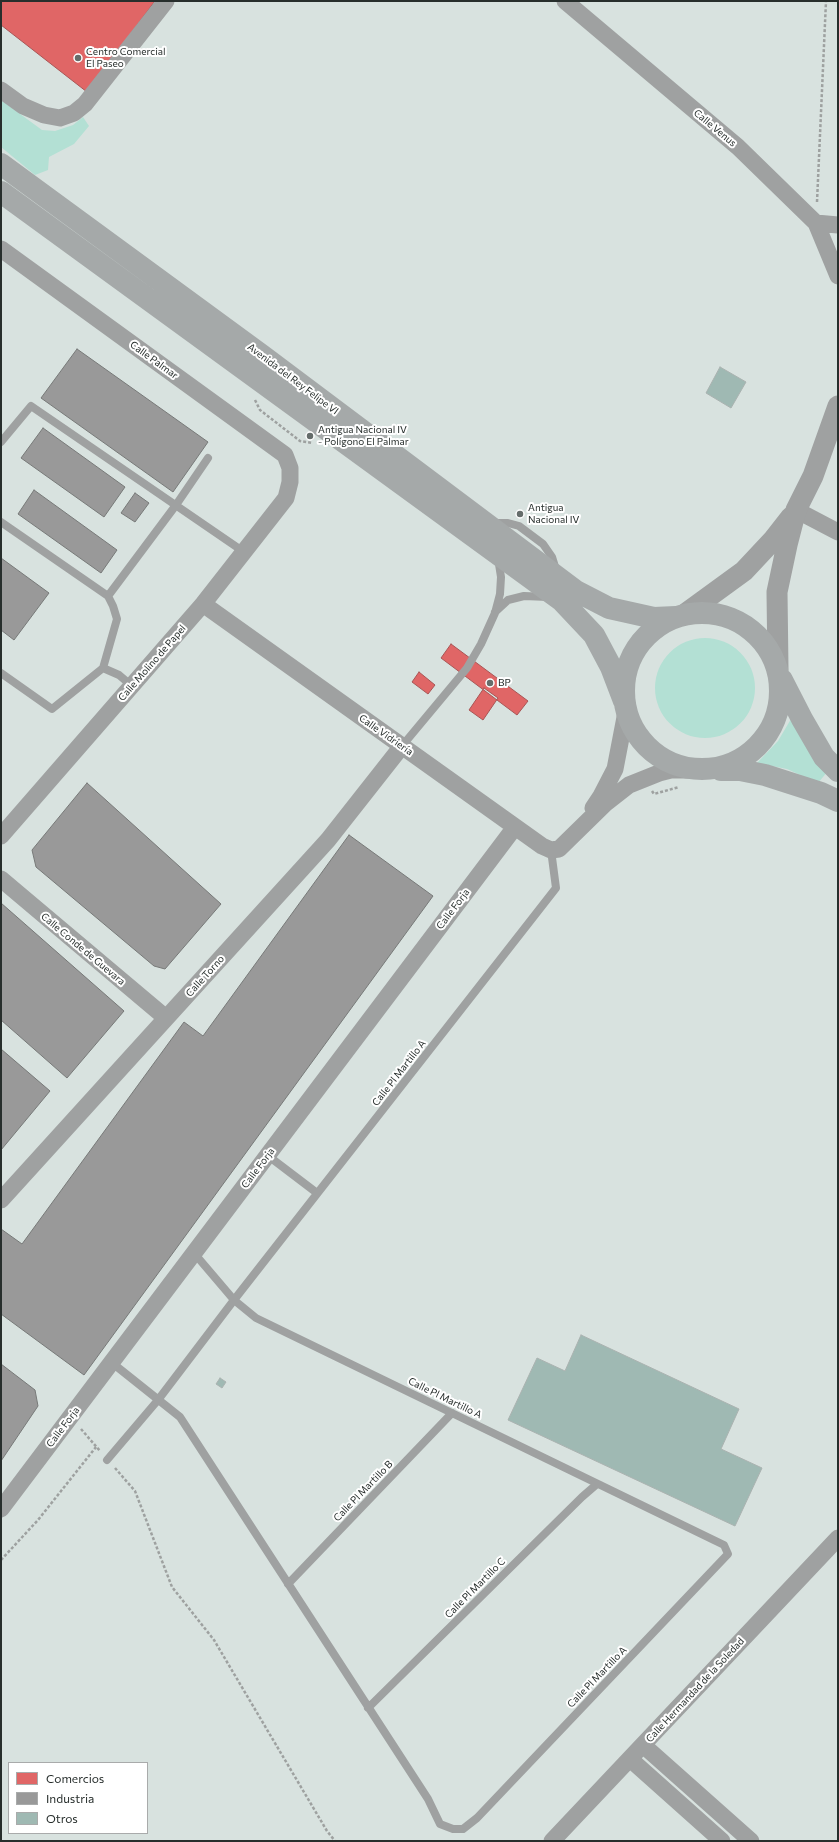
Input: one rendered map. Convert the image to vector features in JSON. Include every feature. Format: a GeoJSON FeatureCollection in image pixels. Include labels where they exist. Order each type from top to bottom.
{"type":"FeatureCollection","features":[{"type":"Feature","properties":{"kind":"main road","name":"Avenida del Rey Felipe VI"},"geometry":{"type":"LineString","coordinates":[[1,164],[264,356],[576,591],[609,608],[654,618],[708,613],[732,618],[752,630],[768,648],[779,672]]}},
{"type":"Feature","properties":{"kind":"main road","name":"Avenida del Rey Felipe VI"},"geometry":{"type":"LineString","coordinates":[[1,192],[266,384],[313,425],[561,600],[594,635],[611,667],[634,730],[644,745],[664,760],[696,775]]}},
{"type":"Feature","properties":{"kind":"main road"},"geometry":{"type":"LineString","coordinates":[[625,707],[624,684],[628,666],[636,650],[646,636],[656,628],[680,616]]}},
{"type":"Feature","properties":{"kind":"main road"},"geometry":{"type":"LineString","coordinates":[[779,672],[802,719],[824,757],[838,771]]}},
{"type":"Feature","properties":{"kind":"main road"},"geometry":{"type":"LineString","coordinates":[[696,775],[737,763],[758,748],[773,726],[781,701],[779,672]]}},
{"type":"Feature","properties":{"kind":"main road"},"geometry":{"type":"LineString","coordinates":[[696,775],[740,770],[765,775],[821,793],[838,801]]}},
{"type":"Feature","properties":{"kind":"street"},"geometry":{"type":"LineString","coordinates":[[1,90],[23,106],[44,115],[60,118],[74,113],[85,104],[166,1]]}},
{"type":"Feature","properties":{"kind":"street","name":"Calle Venus"},"geometry":{"type":"LineString","coordinates":[[565,1],[738,147],[816,223],[838,276]]}},
{"type":"Feature","properties":{"kind":"street"},"geometry":{"type":"LineString","coordinates":[[816,223],[838,225]]}},
{"type":"Feature","properties":{"kind":"street","name":"Calle Palmar"},"geometry":{"type":"LineString","coordinates":[[1,250],[286,455],[290,468],[290,482]]}},
{"type":"Feature","properties":{"kind":"street"},"geometry":{"type":"LineString","coordinates":[[680,616],[744,571],[773,540],[796,510],[813,476],[838,406]]}},
{"type":"Feature","properties":{"kind":"street","name":"Calle Molino de Papel"},"geometry":{"type":"LineString","coordinates":[[1,836],[203,604],[286,498],[290,482]]}},
{"type":"Feature","properties":{"kind":"street"},"geometry":{"type":"LineString","coordinates":[[796,510],[838,532]]}},
{"type":"Feature","properties":{"kind":"street"},"geometry":{"type":"LineString","coordinates":[[779,672],[777,592],[796,510]]}},
{"type":"Feature","properties":{"kind":"street","name":"Calle Vidriería"},"geometry":{"type":"LineString","coordinates":[[203,604],[515,827],[542,846],[551,850]]}},
{"type":"Feature","properties":{"kind":"street"},"geometry":{"type":"LineString","coordinates":[[570,838],[601,796],[615,769],[625,707]]}},
{"type":"Feature","properties":{"kind":"street","name":"Calle Torno"},"geometry":{"type":"LineString","coordinates":[[1,1200],[328,840],[402,746]]}},
{"type":"Feature","properties":{"kind":"street"},"geometry":{"type":"LineString","coordinates":[[551,850],[559,849],[606,803],[629,785],[671,770],[696,775]]}},
{"type":"Feature","properties":{"kind":"street","name":"Calle Forja"},"geometry":{"type":"LineString","coordinates":[[1,1509],[515,827]]}},
{"type":"Feature","properties":{"kind":"street","name":"Calle Conde de Guevara"},"geometry":{"type":"LineString","coordinates":[[1,879],[166,1018]]}},
{"type":"Feature","properties":{"kind":"street","name":"Calle Hermandad de la Soledad"},"geometry":{"type":"LineString","coordinates":[[552,1841],[838,1538]]}},
{"type":"Feature","properties":{"kind":"street"},"geometry":{"type":"LineString","coordinates":[[643,1745],[751,1841]]}},
{"type":"Feature","properties":{"kind":"street"},"geometry":{"type":"LineString","coordinates":[[630,1759],[722,1841]]}},
{"type":"Feature","properties":{"kind":"lane"},"geometry":{"type":"LineString","coordinates":[[266,384],[272,400],[278,405]]}},
{"type":"Feature","properties":{"kind":"lane"},"geometry":{"type":"LineString","coordinates":[[1,442],[31,406],[244,552]]}},
{"type":"Feature","properties":{"kind":"lane"},"geometry":{"type":"LineString","coordinates":[[108,596],[176,505],[208,458]]}},
{"type":"Feature","properties":{"kind":"lane"},"geometry":{"type":"LineString","coordinates":[[1,522],[108,596],[114,606],[117,619],[103,668],[52,709],[1,673]]}},
{"type":"Feature","properties":{"kind":"lane"},"geometry":{"type":"LineString","coordinates":[[402,746],[467,668],[495,613],[500,594],[501,578],[498,555]]}},
{"type":"Feature","properties":{"kind":"lane"},"geometry":{"type":"LineString","coordinates":[[495,613],[508,600],[524,596],[546,596],[561,600]]}},
{"type":"Feature","properties":{"kind":"lane"},"geometry":{"type":"LineString","coordinates":[[103,668],[119,675],[132,686]]}},
{"type":"Feature","properties":{"kind":"lane","name":"Calle Pl Martillo A"},"geometry":{"type":"LineString","coordinates":[[107,1460],[158,1400],[317,1193],[556,888],[551,850]]}},
{"type":"Feature","properties":{"kind":"lane"},"geometry":{"type":"LineString","coordinates":[[267,1155],[317,1193]]}},
{"type":"Feature","properties":{"kind":"lane","name":"Calle Pl Martillo A"},"geometry":{"type":"LineString","coordinates":[[112,1362],[180,1417],[428,1799],[440,1824],[454,1829],[463,1829],[477,1818],[728,1554],[724,1546],[256,1318],[234,1300],[194,1253]]}},
{"type":"Feature","properties":{"kind":"lane","name":"Calle Pl Martillo B"},"geometry":{"type":"LineString","coordinates":[[288,1584],[452,1413]]}},
{"type":"Feature","properties":{"kind":"lane","name":"Calle Pl Martillo C"},"geometry":{"type":"LineString","coordinates":[[368,1708],[582,1497],[598,1484]]}},
{"type":"Feature","properties":{"kind":"path"},"geometry":{"type":"LineString","coordinates":[[816,223],[826,1]]}},
{"type":"Feature","properties":{"kind":"path"},"geometry":{"type":"LineString","coordinates":[[641,780],[654,794],[696,775]]}},
{"type":"Feature","properties":{"kind":"path"},"geometry":{"type":"LineString","coordinates":[[70,1417],[135,1491],[172,1586],[214,1640],[327,1831],[335,1841]]}},
{"type":"Feature","properties":{"kind":"path"},"geometry":{"type":"LineString","coordinates":[[1,1560],[38,1520],[96,1447]]}},
{"type":"Feature","properties":{"kind":"green space"},"geometry":{"type":"Polygon","coordinates":[[[1,100],[42,130],[55,131],[73,125],[83,117],[89,126],[74,144],[49,157],[48,170],[35,175],[1,147],[1,100]]]}},
{"type":"Feature","properties":{"kind":"green space"},"geometry":{"type":"Polygon","coordinates":[[[705,638],[715,639],[733,646],[747,660],[754,678],[754,698],[747,716],[733,730],[715,737],[705,738],[695,737],[677,730],[663,716],[656,698],[655,688],[656,678],[663,660],[677,646],[695,639],[705,638]]]}},
{"type":"Feature","properties":{"kind":"green space"},"geometry":{"type":"Polygon","coordinates":[[[791,719],[828,771],[818,783],[787,769],[757,763],[778,741],[791,719]]]}},
{"type":"Feature","properties":{"kind":"building: Comercios","name":"Centro Comercial El Paseo"},"geometry":{"type":"Polygon","coordinates":[[[1,1],[155,1],[87,92],[1,25],[1,1]]]}},
{"type":"Feature","properties":{"kind":"building: Comercios"},"geometry":{"type":"Polygon","coordinates":[[[451,644],[528,701],[517,715],[441,658],[451,644]]]}},
{"type":"Feature","properties":{"kind":"building: Comercios"},"geometry":{"type":"Polygon","coordinates":[[[419,672],[435,685],[428,694],[412,682],[419,672]]]}},
{"type":"Feature","properties":{"kind":"building: Comercios"},"geometry":{"type":"Polygon","coordinates":[[[484,688],[498,698],[483,720],[469,710],[484,688]]]}},
{"type":"Feature","properties":{"kind":"building: Industria"},"geometry":{"type":"Polygon","coordinates":[[[77,349],[208,442],[173,492],[41,398],[77,349]]]}},
{"type":"Feature","properties":{"kind":"building: Industria"},"geometry":{"type":"Polygon","coordinates":[[[43,428],[125,487],[104,517],[21,458],[43,428]]]}},
{"type":"Feature","properties":{"kind":"building: Industria"},"geometry":{"type":"Polygon","coordinates":[[[34,490],[117,550],[101,573],[18,514],[34,490]]]}},
{"type":"Feature","properties":{"kind":"building: Industria"},"geometry":{"type":"Polygon","coordinates":[[[135,493],[149,503],[135,522],[121,513],[135,493]]]}},
{"type":"Feature","properties":{"kind":"building: Industria"},"geometry":{"type":"Polygon","coordinates":[[[1,558],[49,593],[14,640],[1,630],[1,558]]]}},
{"type":"Feature","properties":{"kind":"building: Industria"},"geometry":{"type":"Polygon","coordinates":[[[87,783],[221,904],[165,969],[154,966],[36,867],[32,850],[87,783]]]}},
{"type":"Feature","properties":{"kind":"building: Industria"},"geometry":{"type":"Polygon","coordinates":[[[349,835],[433,896],[84,1375],[1,1314],[1,1229],[22,1244],[184,1022],[203,1036],[349,835]]]}},
{"type":"Feature","properties":{"kind":"building: Industria"},"geometry":{"type":"Polygon","coordinates":[[[1,903],[124,1011],[67,1078],[1,1020],[1,903]]]}},
{"type":"Feature","properties":{"kind":"building: Industria"},"geometry":{"type":"Polygon","coordinates":[[[1,1049],[50,1091],[1,1150],[1,1049]]]}},
{"type":"Feature","properties":{"kind":"building: Industria"},"geometry":{"type":"Polygon","coordinates":[[[1,1364],[35,1390],[38,1406],[1,1461],[1,1364]]]}},
{"type":"Feature","properties":{"kind":"building: Otros"},"geometry":{"type":"Polygon","coordinates":[[[720,367],[746,382],[731,408],[706,393],[720,367]]]}},
{"type":"Feature","properties":{"kind":"building: Otros"},"geometry":{"type":"Polygon","coordinates":[[[581,1335],[739,1409],[721,1449],[762,1468],[735,1526],[508,1420],[537,1358],[565,1371],[581,1335]]]}},
{"type":"Feature","properties":{"kind":"building: Otros"},"geometry":{"type":"Polygon","coordinates":[[[220,1378],[226,1382],[222,1388],[216,1384],[220,1378]]]}},
{"type":"Feature","properties":{"kind":"place","name":"Centro Comercial El Paseo"},"geometry":{"type":"Point","coordinates":[78,58]}},
{"type":"Feature","properties":{"kind":"place","name":"Antigua Nacional IV - Polígono El Palmar"},"geometry":{"type":"Point","coordinates":[310,436]}},
{"type":"Feature","properties":{"kind":"place","name":"Antigua Nacional IV"},"geometry":{"type":"Point","coordinates":[520,514]}},
{"type":"Feature","properties":{"kind":"place","name":"BP"},"geometry":{"type":"Point","coordinates":[490,683]}}]}
